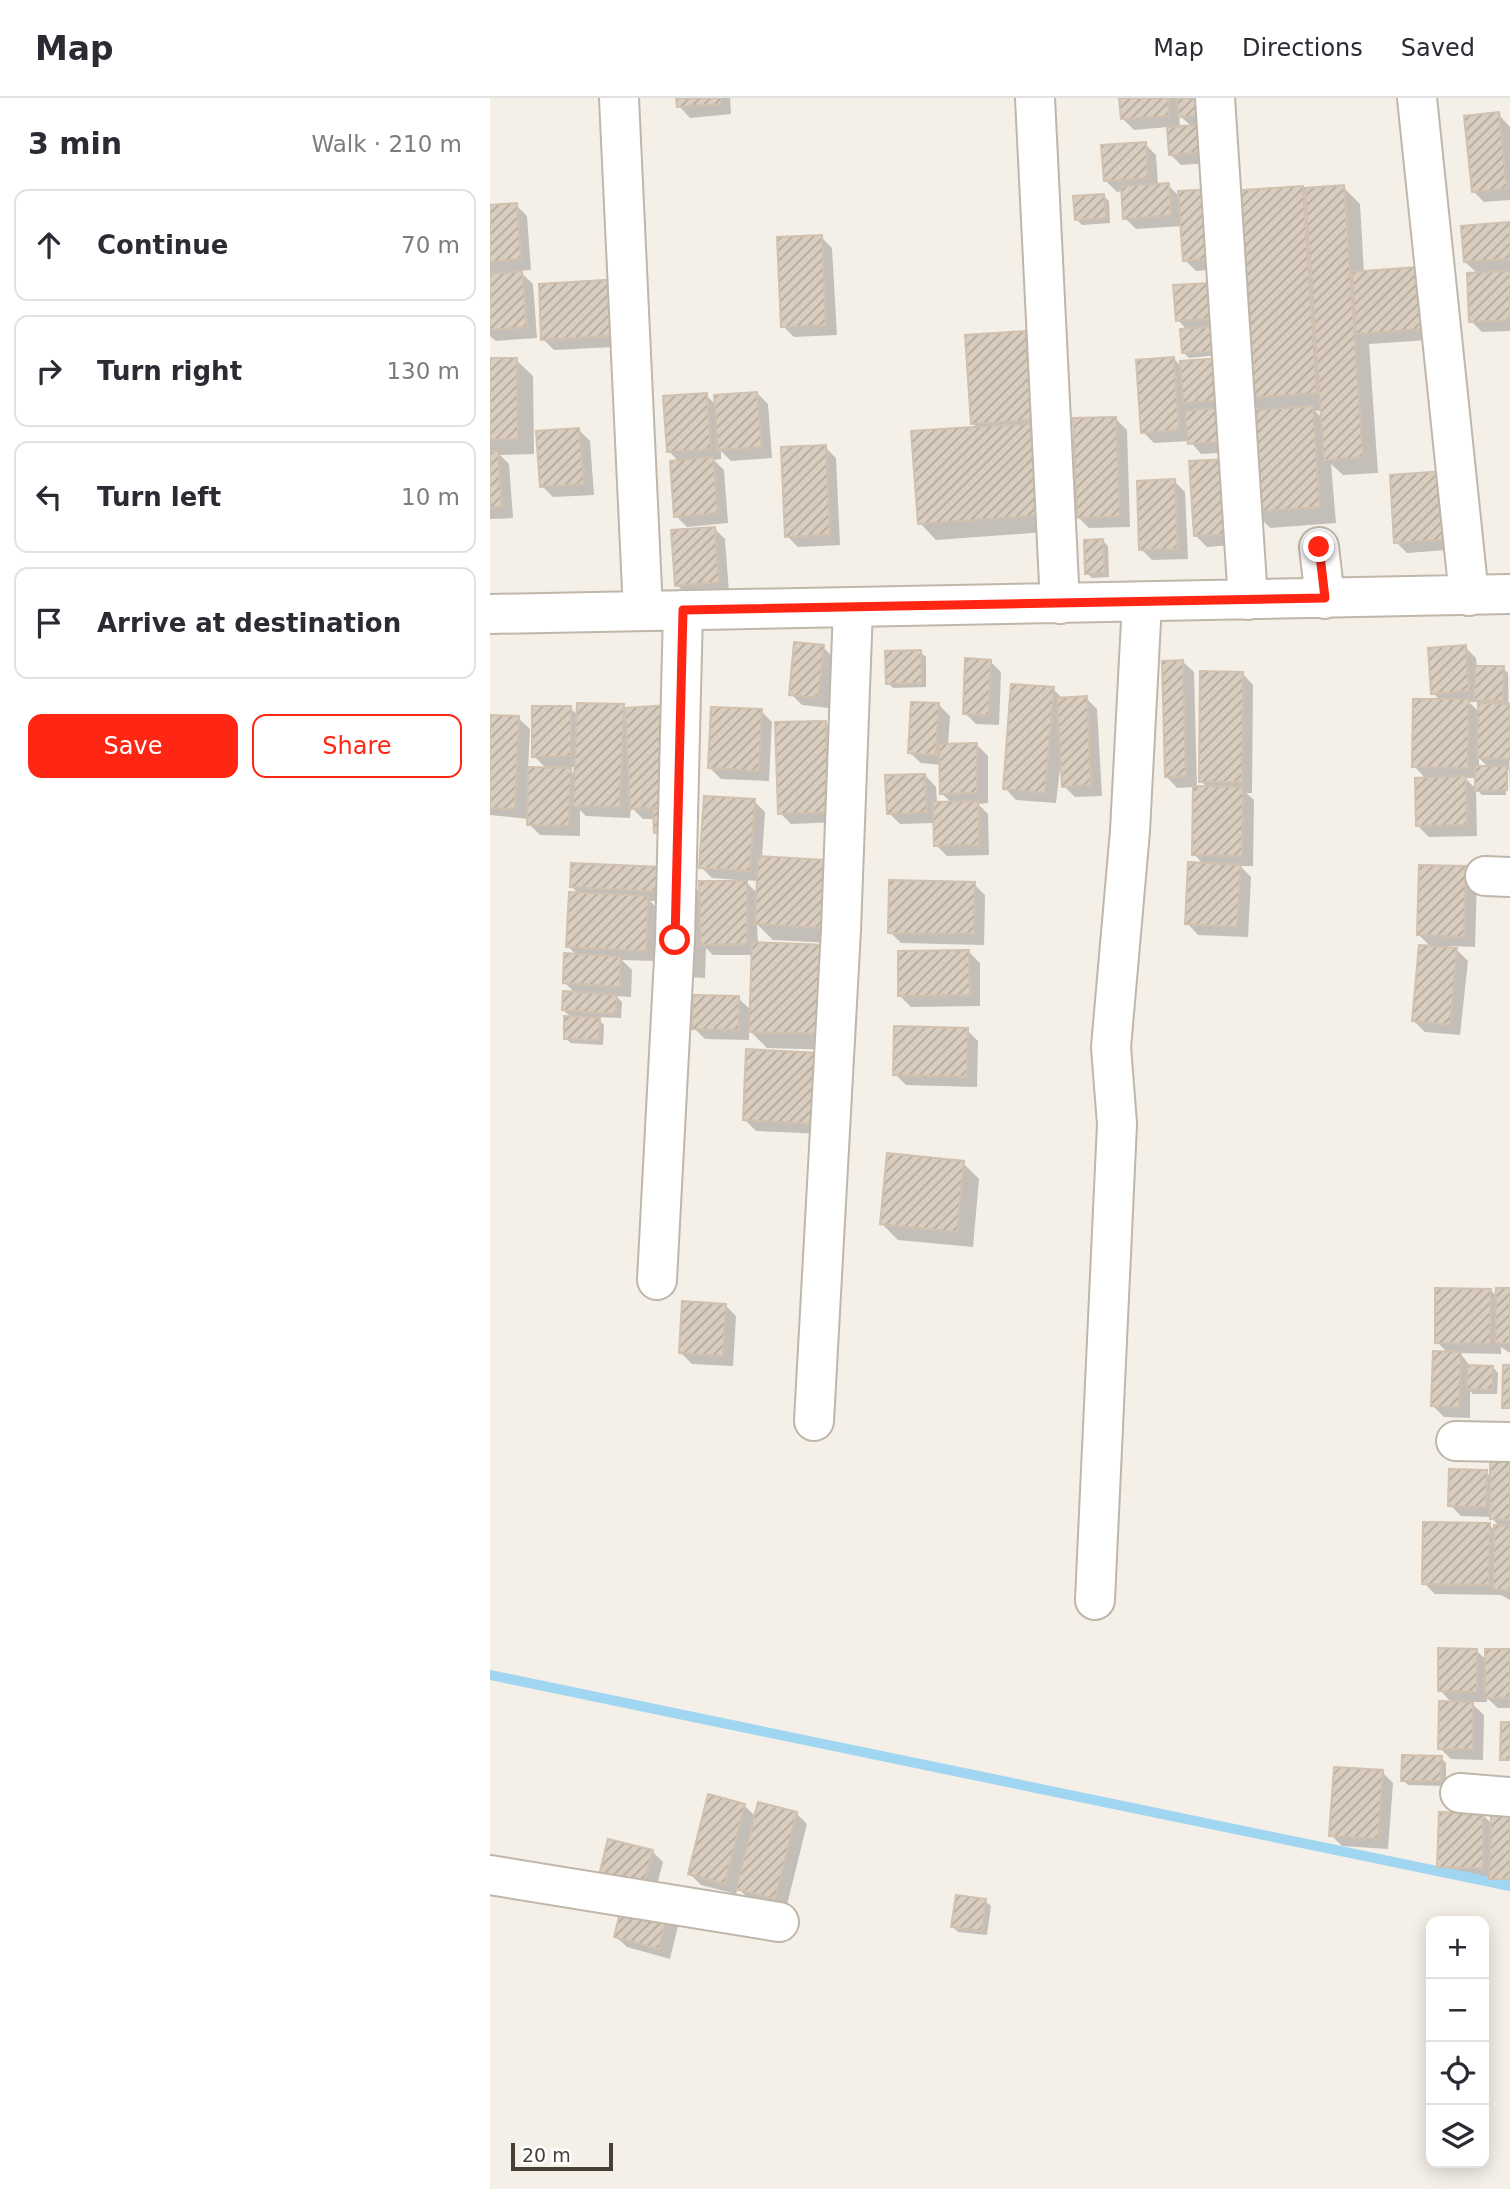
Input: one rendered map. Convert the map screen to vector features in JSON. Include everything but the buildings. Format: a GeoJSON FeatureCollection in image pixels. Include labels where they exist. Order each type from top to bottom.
{"type":"FeatureCollection","features":[{"type":"Feature","properties":{"kind":"street"},"geometry":{"type":"LineString","coordinates":[[619,98],[643,611]]}},
{"type":"Feature","properties":{"kind":"street"},"geometry":{"type":"LineString","coordinates":[[1035,98],[1060,604]]}},
{"type":"Feature","properties":{"kind":"street"},"geometry":{"type":"LineString","coordinates":[[1215,98],[1248,600]]}},
{"type":"Feature","properties":{"kind":"street"},"geometry":{"type":"LineString","coordinates":[[1417,98],[1469,596]]}},
{"type":"Feature","properties":{"kind":"street"},"geometry":{"type":"LineString","coordinates":[[1319,547],[1325,598]]}},
{"type":"Feature","properties":{"kind":"street"},"geometry":{"type":"LineString","coordinates":[[490,614],[1510,594]]}},
{"type":"Feature","properties":{"kind":"street"},"geometry":{"type":"LineString","coordinates":[[1095,1600],[1116,1161],[1117,1124],[1111,1047],[1130,831],[1142,602]]}},
{"type":"Feature","properties":{"kind":"street"},"geometry":{"type":"LineString","coordinates":[[814,1421],[841,930],[853,608]]}},
{"type":"Feature","properties":{"kind":"street"},"geometry":{"type":"LineString","coordinates":[[657,1280],[675,940],[683,610]]}},
{"type":"Feature","properties":{"kind":"street"},"geometry":{"type":"LineString","coordinates":[[1456,1441],[1510,1441]]}},
{"type":"Feature","properties":{"kind":"street"},"geometry":{"type":"LineString","coordinates":[[1460,1793],[1510,1797]]}},
{"type":"Feature","properties":{"kind":"street"},"geometry":{"type":"LineString","coordinates":[[490,1875],[779,1922]]}},
{"type":"Feature","properties":{"kind":"waterway"},"geometry":{"type":"LineString","coordinates":[[490,1675],[1510,1886]]}},
{"type":"Feature","properties":{"kind":"route"},"geometry":{"type":"LineString","coordinates":[[675,940],[683,610],[1325,598],[1319,547]]}}]}
